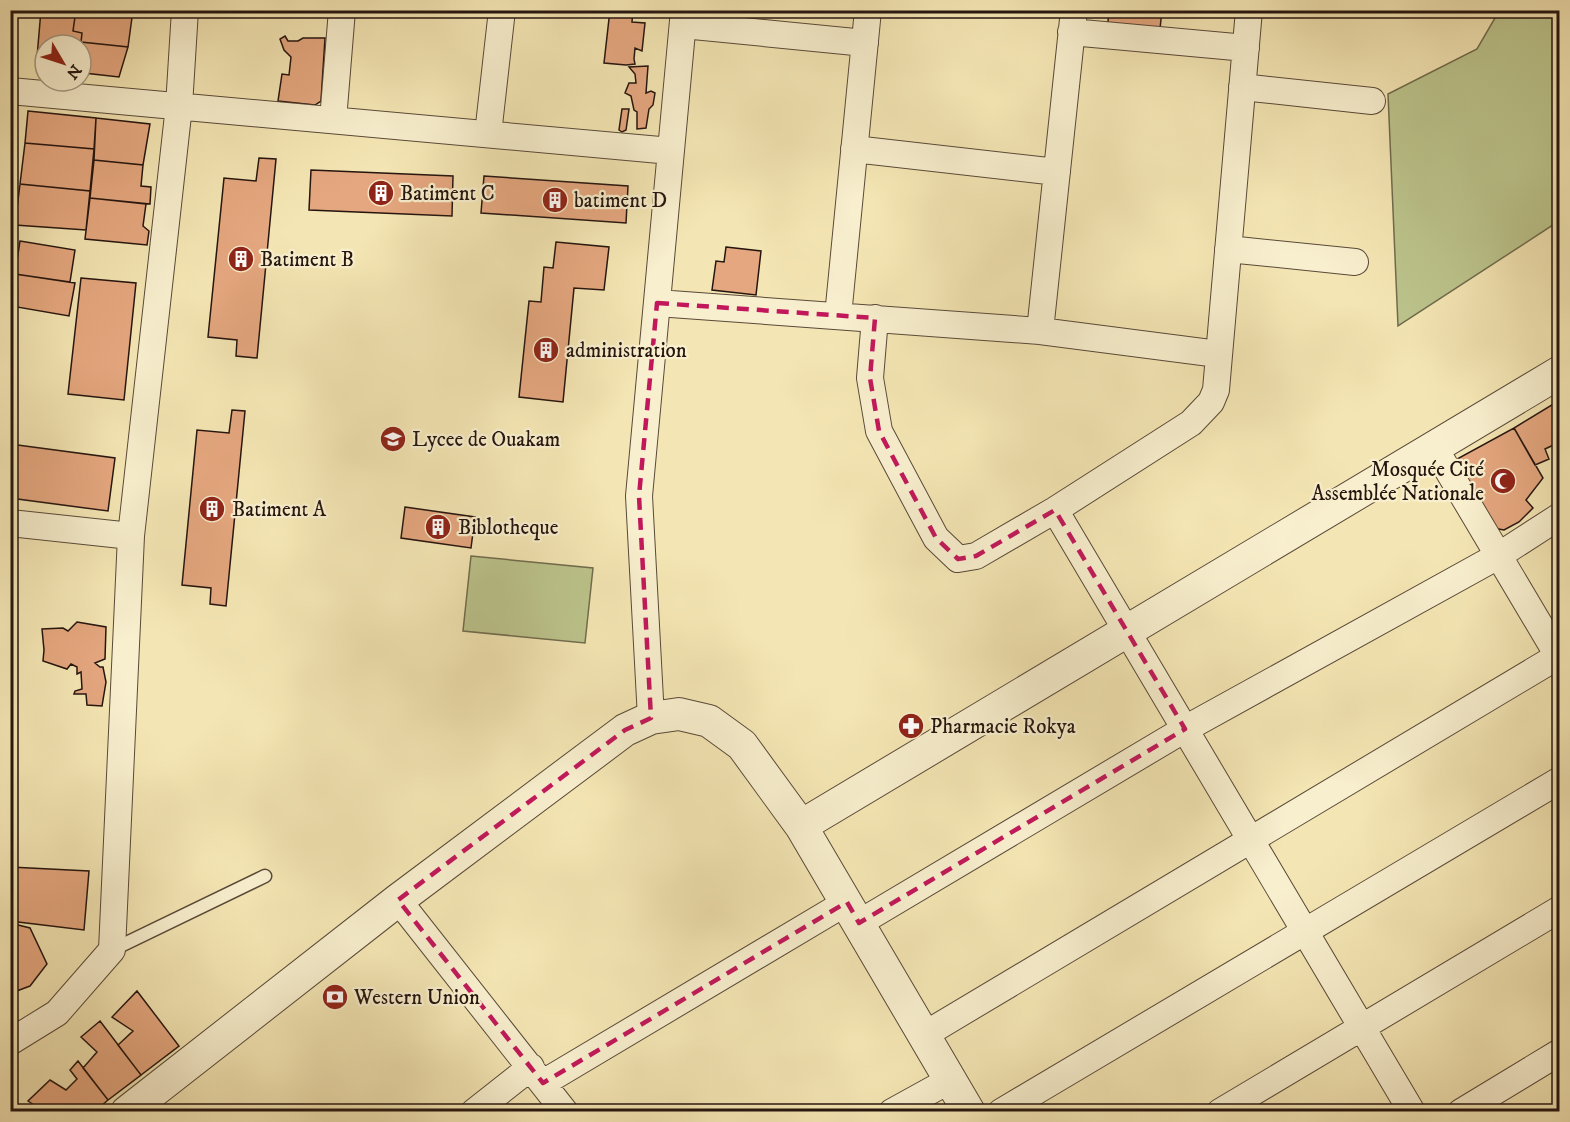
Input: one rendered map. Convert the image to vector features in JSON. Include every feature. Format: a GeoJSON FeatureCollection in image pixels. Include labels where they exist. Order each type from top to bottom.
{"type":"FeatureCollection","features":[{"type":"Feature","properties":{"kind":"street"},"geometry":{"type":"LineString","coordinates":[[10,1042],[57,1013],[112,950],[131,536],[178,106],[185,10]]}},
{"type":"Feature","properties":{"kind":"street"},"geometry":{"type":"LineString","coordinates":[[333,120],[342,10]]}},
{"type":"Feature","properties":{"kind":"street"},"geometry":{"type":"LineString","coordinates":[[488,134],[502,10]]}},
{"type":"Feature","properties":{"kind":"street"},"geometry":{"type":"LineString","coordinates":[[838,316],[868,10]]}},
{"type":"Feature","properties":{"kind":"street"},"geometry":{"type":"LineString","coordinates":[[875,318],[870,378],[879,431],[936,538],[958,559],[976,556],[1055,510],[1191,423],[1211,402],[1216,390],[1249,10]]}},
{"type":"Feature","properties":{"kind":"street"},"geometry":{"type":"LineString","coordinates":[[651,718],[639,496],[683,18],[865,43]]}},
{"type":"Feature","properties":{"kind":"street"},"geometry":{"type":"LineString","coordinates":[[1040,331],[1072,21],[1246,48]]}},
{"type":"Feature","properties":{"kind":"street"},"geometry":{"type":"LineString","coordinates":[[1242,87],[1372,101]]}},
{"type":"Feature","properties":{"kind":"street"},"geometry":{"type":"LineString","coordinates":[[10,91],[671,151]]}},
{"type":"Feature","properties":{"kind":"street"},"geometry":{"type":"LineString","coordinates":[[854,149],[1057,172]]}},
{"type":"Feature","properties":{"kind":"street"},"geometry":{"type":"LineString","coordinates":[[1228,249],[1354,262]]}},
{"type":"Feature","properties":{"kind":"street"},"geometry":{"type":"LineString","coordinates":[[657,303],[1040,331],[1218,354]]}},
{"type":"Feature","properties":{"kind":"street"},"geometry":{"type":"LineString","coordinates":[[801,826],[1560,372]]}},
{"type":"Feature","properties":{"kind":"street"},"geometry":{"type":"LineString","coordinates":[[924,1035],[1559,656],[1434,447]]}},
{"type":"Feature","properties":{"kind":"street"},"geometry":{"type":"LineString","coordinates":[[1055,510],[1412,1112]]}},
{"type":"Feature","properties":{"kind":"street"},"geometry":{"type":"LineString","coordinates":[[474,1112],[537,1075],[853,913],[1498,556],[1560,516]]}},
{"type":"Feature","properties":{"kind":"street"},"geometry":{"type":"LineString","coordinates":[[10,523],[131,536]]}},
{"type":"Feature","properties":{"kind":"street"},"geometry":{"type":"LineString","coordinates":[[127,1112],[398,900],[625,730],[651,718],[679,714],[708,721],[742,745],[801,826],[969,1112]]}},
{"type":"Feature","properties":{"kind":"street"},"geometry":{"type":"LineString","coordinates":[[1001,1112],[1560,780]]}},
{"type":"Feature","properties":{"kind":"street"},"geometry":{"type":"LineString","coordinates":[[398,900],[565,1112]]}},
{"type":"Feature","properties":{"kind":"street"},"geometry":{"type":"LineString","coordinates":[[1220,1112],[1560,909]]}},
{"type":"Feature","properties":{"kind":"street"},"geometry":{"type":"LineString","coordinates":[[1461,1112],[1560,1052]]}},
{"type":"Feature","properties":{"kind":"street"},"geometry":{"type":"LineString","coordinates":[[892,1112],[950,1080]]}},
{"type":"Feature","properties":{"kind":"lane"},"geometry":{"type":"LineString","coordinates":[[112,950],[265,876]]}},
{"type":"Feature","properties":{"kind":"highlighted area"},"geometry":{"type":"Polygon","coordinates":[[[657,303],[875,318],[870,378],[879,431],[936,538],[958,559],[976,556],[1055,510],[1185,729],[859,923],[847,902],[543,1083],[398,900],[625,730],[651,718],[639,496],[657,303]]]}},
{"type":"Feature","properties":{"kind":"green space"},"geometry":{"type":"Polygon","coordinates":[[[1499,11],[1559,11],[1559,221],[1398,326],[1388,94],[1477,49],[1499,11]]]}},
{"type":"Feature","properties":{"kind":"green space"},"geometry":{"type":"Polygon","coordinates":[[[471,556],[593,568],[585,643],[463,631],[471,556]]]}},
{"type":"Feature","properties":{"kind":"building"},"geometry":{"type":"Polygon","coordinates":[[[41,10],[76,10],[73,31],[82,33],[39,33],[41,10]]]}},
{"type":"Feature","properties":{"kind":"building"},"geometry":{"type":"Polygon","coordinates":[[[76,10],[133,10],[128,47],[93,43],[93,33],[73,31],[76,10]]]}},
{"type":"Feature","properties":{"kind":"building"},"geometry":{"type":"Polygon","coordinates":[[[133,10],[171,10],[171,15],[133,10]]]}},
{"type":"Feature","properties":{"kind":"building"},"geometry":{"type":"Polygon","coordinates":[[[610,10],[633,10],[632,22],[645,23],[642,51],[635,48],[635,64],[604,63],[610,10]]]}},
{"type":"Feature","properties":{"kind":"building"},"geometry":{"type":"Polygon","coordinates":[[[1109,10],[1162,10],[1159,38],[1107,33],[1109,10]]]}},
{"type":"Feature","properties":{"kind":"building"},"geometry":{"type":"Polygon","coordinates":[[[285,36],[288,41],[325,38],[321,101],[315,105],[278,101],[282,74],[289,75],[291,57],[284,50],[280,39],[285,36]]]}},
{"type":"Feature","properties":{"kind":"building"},"geometry":{"type":"Polygon","coordinates":[[[93,43],[128,47],[119,77],[93,74],[93,43]]]}},
{"type":"Feature","properties":{"kind":"building"},"geometry":{"type":"Polygon","coordinates":[[[648,66],[646,93],[651,91],[655,93],[653,105],[649,109],[646,128],[637,129],[637,112],[634,110],[631,96],[625,93],[629,83],[636,83],[635,74],[629,67],[648,66]]]}},
{"type":"Feature","properties":{"kind":"building"},"geometry":{"type":"Polygon","coordinates":[[[622,109],[629,109],[626,130],[622,132],[619,130],[622,109]]]}},
{"type":"Feature","properties":{"kind":"building"},"geometry":{"type":"Polygon","coordinates":[[[28,111],[96,118],[94,149],[25,143],[28,111]]]}},
{"type":"Feature","properties":{"kind":"building"},"geometry":{"type":"Polygon","coordinates":[[[96,118],[150,124],[143,165],[94,160],[96,118]]]}},
{"type":"Feature","properties":{"kind":"building"},"geometry":{"type":"Polygon","coordinates":[[[25,143],[94,149],[90,191],[20,184],[25,143]]]}},
{"type":"Feature","properties":{"kind":"building","name":"Batiment B"},"geometry":{"type":"Polygon","coordinates":[[[259,158],[276,159],[257,358],[236,356],[237,340],[208,337],[224,178],[256,181],[259,158]]]}},
{"type":"Feature","properties":{"kind":"building"},"geometry":{"type":"Polygon","coordinates":[[[94,160],[143,165],[141,186],[151,187],[150,204],[90,198],[94,160]]]}},
{"type":"Feature","properties":{"kind":"building","name":"Batiment C"},"geometry":{"type":"Polygon","coordinates":[[[311,170],[453,176],[452,216],[309,210],[311,170]]]}},
{"type":"Feature","properties":{"kind":"building","name":"batiment D"},"geometry":{"type":"Polygon","coordinates":[[[484,176],[628,186],[626,223],[481,213],[484,176]]]}},
{"type":"Feature","properties":{"kind":"building"},"geometry":{"type":"Polygon","coordinates":[[[20,184],[90,191],[86,230],[15,225],[20,184]]]}},
{"type":"Feature","properties":{"kind":"building"},"geometry":{"type":"Polygon","coordinates":[[[90,198],[146,204],[143,226],[149,231],[147,245],[85,239],[90,198]]]}},
{"type":"Feature","properties":{"kind":"building"},"geometry":{"type":"Polygon","coordinates":[[[20,241],[75,250],[70,282],[15,274],[20,241]]]}},
{"type":"Feature","properties":{"kind":"building","name":"administration"},"geometry":{"type":"Polygon","coordinates":[[[556,242],[609,247],[604,290],[574,288],[563,402],[519,397],[529,301],[541,302],[544,267],[553,268],[556,242]]]}},
{"type":"Feature","properties":{"kind":"building"},"geometry":{"type":"Polygon","coordinates":[[[726,247],[761,251],[756,295],[712,290],[716,261],[724,262],[726,247]]]}},
{"type":"Feature","properties":{"kind":"building"},"geometry":{"type":"Polygon","coordinates":[[[15,274],[75,283],[69,316],[11,306],[15,274]]]}},
{"type":"Feature","properties":{"kind":"building"},"geometry":{"type":"Polygon","coordinates":[[[81,278],[136,283],[124,400],[68,394],[81,278]]]}},
{"type":"Feature","properties":{"kind":"building"},"geometry":{"type":"Polygon","coordinates":[[[1555,403],[1560,410],[1560,442],[1545,449],[1549,459],[1535,465],[1514,428],[1555,403]]]}},
{"type":"Feature","properties":{"kind":"building","name":"Batiment A"},"geometry":{"type":"Polygon","coordinates":[[[232,410],[245,411],[226,606],[210,604],[211,588],[182,585],[197,430],[229,433],[232,410]]]}},
{"type":"Feature","properties":{"kind":"building","name":"Mosquée Cité Assemblée Nationale"},"geometry":{"type":"Polygon","coordinates":[[[1514,428],[1543,478],[1526,500],[1533,508],[1519,522],[1504,530],[1493,528],[1467,485],[1457,459],[1514,428]]]}},
{"type":"Feature","properties":{"kind":"building"},"geometry":{"type":"Polygon","coordinates":[[[10,444],[115,458],[108,511],[10,498],[10,444]]]}},
{"type":"Feature","properties":{"kind":"building","name":"Biblotheque"},"geometry":{"type":"Polygon","coordinates":[[[405,507],[475,517],[471,548],[401,538],[405,507]]]}},
{"type":"Feature","properties":{"kind":"building"},"geometry":{"type":"Polygon","coordinates":[[[77,622],[106,627],[105,659],[95,663],[103,667],[106,682],[102,706],[87,705],[86,694],[74,694],[75,691],[82,689],[81,672],[77,674],[77,667],[71,664],[67,669],[43,661],[42,629],[63,628],[68,631],[77,622]]]}},
{"type":"Feature","properties":{"kind":"building"},"geometry":{"type":"Polygon","coordinates":[[[10,867],[89,871],[84,930],[10,921],[10,867]]]}},
{"type":"Feature","properties":{"kind":"building"},"geometry":{"type":"Polygon","coordinates":[[[10,923],[30,928],[47,964],[30,986],[14,992],[10,984],[10,923]]]}},
{"type":"Feature","properties":{"kind":"building"},"geometry":{"type":"Polygon","coordinates":[[[137,991],[179,1046],[141,1075],[118,1045],[133,1031],[112,1017],[137,991]]]}},
{"type":"Feature","properties":{"kind":"building"},"geometry":{"type":"Polygon","coordinates":[[[100,1021],[141,1075],[108,1100],[83,1068],[97,1052],[81,1037],[100,1021]]]}},
{"type":"Feature","properties":{"kind":"building"},"geometry":{"type":"Polygon","coordinates":[[[78,1061],[108,1100],[94,1112],[38,1112],[40,1109],[28,1101],[50,1080],[66,1090],[77,1079],[70,1070],[78,1061]]]}},
{"type":"Feature","properties":{"kind":"place","name":"Batiment C"},"geometry":{"type":"Point","coordinates":[381,193]}},
{"type":"Feature","properties":{"kind":"place","name":"batiment D"},"geometry":{"type":"Point","coordinates":[555,200]}},
{"type":"Feature","properties":{"kind":"place","name":"Batiment B"},"geometry":{"type":"Point","coordinates":[241,259]}},
{"type":"Feature","properties":{"kind":"place","name":"administration"},"geometry":{"type":"Point","coordinates":[546,350]}},
{"type":"Feature","properties":{"kind":"place","name":"Lycee de Ouakam"},"geometry":{"type":"Point","coordinates":[393,439]}},
{"type":"Feature","properties":{"kind":"place","name":"Mosquée Cité Assemblée Nationale"},"geometry":{"type":"Point","coordinates":[1503,481]}},
{"type":"Feature","properties":{"kind":"place","name":"Batiment A"},"geometry":{"type":"Point","coordinates":[212,509]}},
{"type":"Feature","properties":{"kind":"place","name":"Biblotheque"},"geometry":{"type":"Point","coordinates":[438,527]}},
{"type":"Feature","properties":{"kind":"place","name":"Pharmacie Rokya"},"geometry":{"type":"Point","coordinates":[911,726]}},
{"type":"Feature","properties":{"kind":"place","name":"Western Union"},"geometry":{"type":"Point","coordinates":[335,997]}}]}
